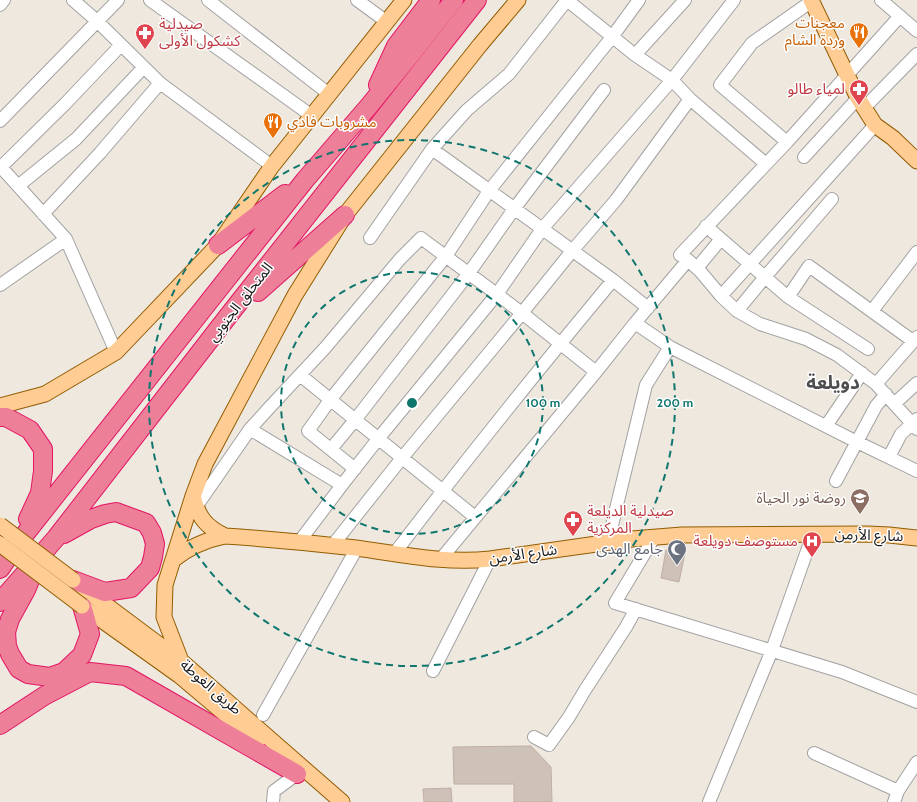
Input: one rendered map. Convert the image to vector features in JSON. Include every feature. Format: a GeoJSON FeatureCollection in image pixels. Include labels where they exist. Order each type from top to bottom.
{"type":"FeatureCollection","features":[{"type":"Feature","properties":{"kind":"highway"},"geometry":{"type":"LineString","coordinates":[[369,106],[396,46],[431,0]]}},
{"type":"Feature","properties":{"kind":"highway","name":"المتحلق الجنوبي"},"geometry":{"type":"LineString","coordinates":[[1,568],[18,543],[305,180],[369,106],[454,0]]}},
{"type":"Feature","properties":{"kind":"highway","name":"المتحلق الجنوبي"},"geometry":{"type":"LineString","coordinates":[[0,602],[56,538],[477,0]]}},
{"type":"Feature","properties":{"kind":"highway"},"geometry":{"type":"LineString","coordinates":[[218,245],[305,180]]}},
{"type":"Feature","properties":{"kind":"highway"},"geometry":{"type":"LineString","coordinates":[[230,315],[345,215]]}},
{"type":"Feature","properties":{"kind":"highway"},"geometry":{"type":"LineString","coordinates":[[0,418],[6,417],[30,430],[43,449],[44,471],[40,493],[18,543]]}},
{"type":"Feature","properties":{"kind":"highway"},"geometry":{"type":"LineString","coordinates":[[56,538],[91,519],[116,512],[146,523],[152,533],[154,544],[150,568],[131,588],[105,592],[73,580]]}},
{"type":"Feature","properties":{"kind":"highway"},"geometry":{"type":"LineString","coordinates":[[41,556],[26,590],[10,619],[6,632],[7,646],[19,669],[28,674],[50,677],[64,672],[82,655],[90,634],[82,606]]}},
{"type":"Feature","properties":{"kind":"highway"},"geometry":{"type":"LineString","coordinates":[[0,725],[44,696],[90,672],[126,676],[297,774]]}},
{"type":"Feature","properties":{"kind":"main road"},"geometry":{"type":"LineString","coordinates":[[0,406],[45,394],[116,352],[218,245],[272,166],[404,0]]}},
{"type":"Feature","properties":{"kind":"main road"},"geometry":{"type":"LineString","coordinates":[[181,661],[164,617],[165,585],[205,464],[295,295],[345,215],[480,45],[518,0]]}},
{"type":"Feature","properties":{"kind":"main road"},"geometry":{"type":"LineString","coordinates":[[811,0],[861,103],[875,125],[893,138],[917,161]]}},
{"type":"Feature","properties":{"kind":"main road","name":"شارع الأرمن"},"geometry":{"type":"LineString","coordinates":[[194,501],[200,516],[207,525],[225,536]]}},
{"type":"Feature","properties":{"kind":"main road"},"geometry":{"type":"LineString","coordinates":[[0,525],[73,580]]}},
{"type":"Feature","properties":{"kind":"main road","name":"شارع الأرمن"},"geometry":{"type":"LineString","coordinates":[[173,560],[196,544],[225,536],[357,548],[440,560],[466,561],[655,536],[889,534],[917,538]]}},
{"type":"Feature","properties":{"kind":"main road"},"geometry":{"type":"LineString","coordinates":[[0,544],[82,606],[180,676],[330,802]]}},
{"type":"Feature","properties":{"kind":"main road","name":"طريق الغوطة"},"geometry":{"type":"LineString","coordinates":[[73,580],[181,661],[342,802]]}},
{"type":"Feature","properties":{"kind":"street"},"geometry":{"type":"LineString","coordinates":[[0,5],[4,0]]}},
{"type":"Feature","properties":{"kind":"street"},"geometry":{"type":"LineString","coordinates":[[73,0],[97,21],[160,83],[272,166]]}},
{"type":"Feature","properties":{"kind":"street"},"geometry":{"type":"LineString","coordinates":[[0,121],[118,0]]}},
{"type":"Feature","properties":{"kind":"street"},"geometry":{"type":"LineString","coordinates":[[150,0],[312,116]]}},
{"type":"Feature","properties":{"kind":"street"},"geometry":{"type":"LineString","coordinates":[[208,0],[329,94]]}},
{"type":"Feature","properties":{"kind":"street"},"geometry":{"type":"LineString","coordinates":[[357,0],[387,22]]}},
{"type":"Feature","properties":{"kind":"street"},"geometry":{"type":"LineString","coordinates":[[370,238],[432,149],[467,110],[509,74],[567,0],[635,55],[672,80],[690,99],[766,164]]}},
{"type":"Feature","properties":{"kind":"street"},"geometry":{"type":"LineString","coordinates":[[355,469],[308,431],[330,400],[446,256],[489,191],[612,37],[639,0]]}},
{"type":"Feature","properties":{"kind":"street"},"geometry":{"type":"LineString","coordinates":[[635,55],[684,0]]}},
{"type":"Feature","properties":{"kind":"street"},"geometry":{"type":"LineString","coordinates":[[299,542],[378,439],[497,294],[542,229],[672,80],[734,0]]}},
{"type":"Feature","properties":{"kind":"street"},"geometry":{"type":"LineString","coordinates":[[787,142],[720,85],[752,43],[811,0]]}},
{"type":"Feature","properties":{"kind":"street"},"geometry":{"type":"LineString","coordinates":[[881,0],[917,31]]}},
{"type":"Feature","properties":{"kind":"street"},"geometry":{"type":"LineString","coordinates":[[889,457],[901,434],[915,424],[876,384],[837,355],[806,339],[760,324],[737,311],[721,296],[693,264],[680,255],[787,142],[900,16]]}},
{"type":"Feature","properties":{"kind":"street"},"geometry":{"type":"LineString","coordinates":[[116,352],[66,240],[0,167],[66,104],[121,45]]}},
{"type":"Feature","properties":{"kind":"street"},"geometry":{"type":"LineString","coordinates":[[804,158],[861,103],[917,58]]}},
{"type":"Feature","properties":{"kind":"street"},"geometry":{"type":"LineString","coordinates":[[18,186],[76,139],[144,67]]}},
{"type":"Feature","properties":{"kind":"street"},"geometry":{"type":"LineString","coordinates":[[43,214],[100,154],[160,83]]}},
{"type":"Feature","properties":{"kind":"street"},"geometry":{"type":"LineString","coordinates":[[331,449],[469,273],[514,209],[604,90]]}},
{"type":"Feature","properties":{"kind":"street"},"geometry":{"type":"LineString","coordinates":[[332,546],[402,458],[572,251],[616,200],[690,99]]}},
{"type":"Feature","properties":{"kind":"street"},"geometry":{"type":"LineString","coordinates":[[721,296],[875,125]]}},
{"type":"Feature","properties":{"kind":"street"},"geometry":{"type":"LineString","coordinates":[[432,149],[612,280],[648,308]]}},
{"type":"Feature","properties":{"kind":"street"},"geometry":{"type":"LineString","coordinates":[[737,311],[832,199]]}},
{"type":"Feature","properties":{"kind":"street"},"geometry":{"type":"LineString","coordinates":[[706,226],[788,297],[868,349]]}},
{"type":"Feature","properties":{"kind":"street"},"geometry":{"type":"LineString","coordinates":[[194,501],[250,429],[325,348],[400,259],[421,238],[522,313],[596,372]]}},
{"type":"Feature","properties":{"kind":"street"},"geometry":{"type":"LineString","coordinates":[[440,560],[648,308],[721,239]]}},
{"type":"Feature","properties":{"kind":"street"},"geometry":{"type":"LineString","coordinates":[[0,285],[66,240]]}},
{"type":"Feature","properties":{"kind":"street"},"geometry":{"type":"LineString","coordinates":[[872,311],[917,252]]}},
{"type":"Feature","properties":{"kind":"street"},"geometry":{"type":"LineString","coordinates":[[788,297],[809,266],[872,311],[915,339],[876,384]]}},
{"type":"Feature","properties":{"kind":"street"},"geometry":{"type":"LineString","coordinates":[[394,554],[442,491],[612,280]]}},
{"type":"Feature","properties":{"kind":"street"},"geometry":{"type":"LineString","coordinates":[[635,323],[670,346],[857,442],[917,470]]}},
{"type":"Feature","properties":{"kind":"street"},"geometry":{"type":"LineString","coordinates":[[608,542],[646,385],[670,346]]}},
{"type":"Feature","properties":{"kind":"street"},"geometry":{"type":"LineString","coordinates":[[826,426],[862,373]]}},
{"type":"Feature","properties":{"kind":"street"},"geometry":{"type":"LineString","coordinates":[[300,375],[475,517]]}},
{"type":"Feature","properties":{"kind":"street"},"geometry":{"type":"LineString","coordinates":[[894,404],[917,383]]}},
{"type":"Feature","properties":{"kind":"street"},"geometry":{"type":"LineString","coordinates":[[836,481],[876,406],[886,394]]}},
{"type":"Feature","properties":{"kind":"street"},"geometry":{"type":"LineString","coordinates":[[250,429],[342,485]]}},
{"type":"Feature","properties":{"kind":"street"},"geometry":{"type":"LineString","coordinates":[[708,802],[772,650],[813,534]]}},
{"type":"Feature","properties":{"kind":"street"},"geometry":{"type":"LineString","coordinates":[[655,536],[615,603],[842,672],[917,702]]}},
{"type":"Feature","properties":{"kind":"street"},"geometry":{"type":"LineString","coordinates":[[263,715],[357,548]]}},
{"type":"Feature","properties":{"kind":"street"},"geometry":{"type":"LineString","coordinates":[[433,671],[490,559]]}},
{"type":"Feature","properties":{"kind":"street"},"geometry":{"type":"LineString","coordinates":[[534,737],[548,745],[569,717],[636,609]]}},
{"type":"Feature","properties":{"kind":"street"},"geometry":{"type":"LineString","coordinates":[[814,753],[896,797],[917,762]]}},
{"type":"Feature","properties":{"kind":"street"},"geometry":{"type":"LineString","coordinates":[[273,802],[274,791],[297,774]]}},
{"type":"Feature","properties":{"kind":"building"},"geometry":{"type":"Polygon","coordinates":[[[666,550],[685,553],[679,582],[661,578],[666,550]]]}},
{"type":"Feature","properties":{"kind":"building"},"geometry":{"type":"Polygon","coordinates":[[[531,746],[551,767],[552,802],[514,802],[514,784],[454,784],[453,747],[531,746]]]}},
{"type":"Feature","properties":{"kind":"building"},"geometry":{"type":"Polygon","coordinates":[[[451,788],[452,802],[424,802],[423,789],[451,788]]]}},
{"type":"Feature","properties":{"kind":"place","name":"معجنات وردة الشام"},"geometry":{"type":"Point","coordinates":[859,49]}},
{"type":"Feature","properties":{"kind":"place","name":"صيدلية كشكول الأولى"},"geometry":{"type":"Point","coordinates":[145,50]}},
{"type":"Feature","properties":{"kind":"place","name":"لمياء طالو"},"geometry":{"type":"Point","coordinates":[859,106]}},
{"type":"Feature","properties":{"kind":"place","name":"مشروبات فادي"},"geometry":{"type":"Point","coordinates":[273,139]}},
{"type":"Feature","properties":{"kind":"place","name":"روضة نور الحياة"},"geometry":{"type":"Point","coordinates":[860,515]}},
{"type":"Feature","properties":{"kind":"place","name":"صيدلية الديلعة المركزية"},"geometry":{"type":"Point","coordinates":[573,537]}},
{"type":"Feature","properties":{"kind":"place","name":"مستوصف دويلعة"},"geometry":{"type":"Point","coordinates":[812,558]}},
{"type":"Feature","properties":{"kind":"place","name":"جامع الهدى"},"geometry":{"type":"Point","coordinates":[677,566]}},
{"type":"Feature","properties":{"kind":"district","name":"دويلعة"},"geometry":{"type":"Point","coordinates":[833,382]}}]}
